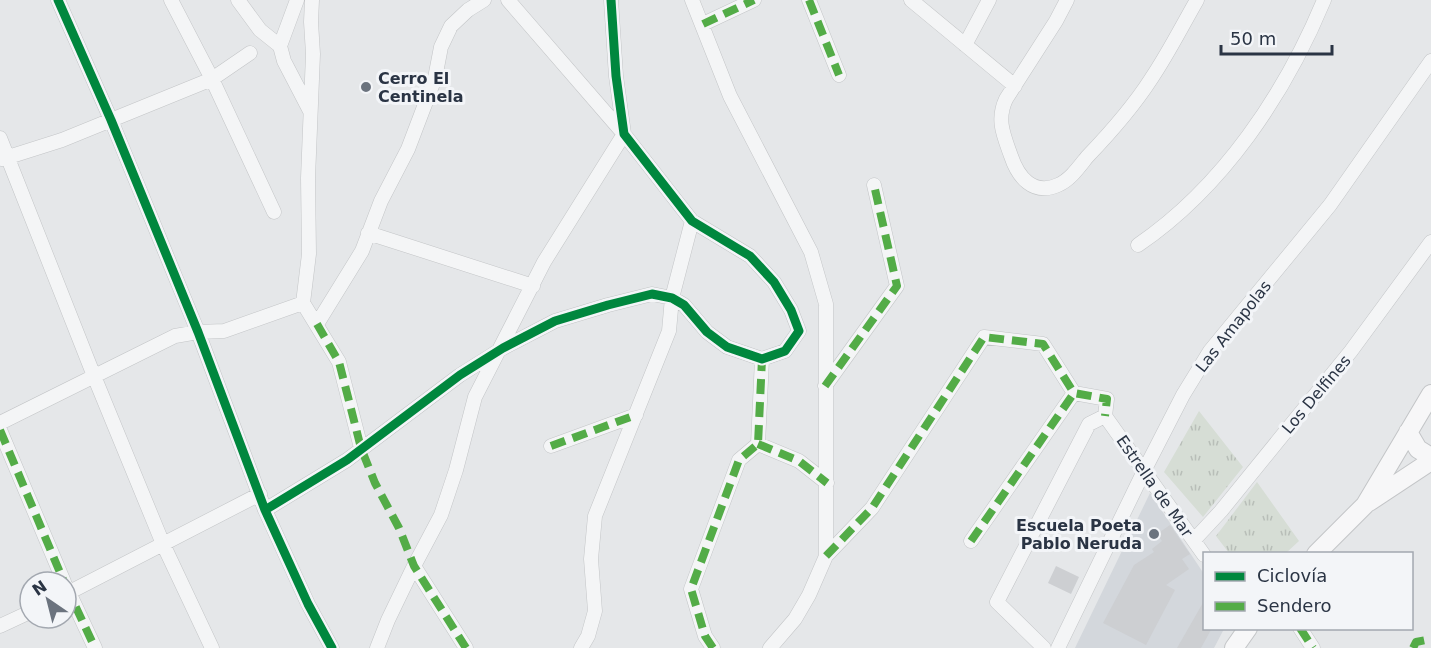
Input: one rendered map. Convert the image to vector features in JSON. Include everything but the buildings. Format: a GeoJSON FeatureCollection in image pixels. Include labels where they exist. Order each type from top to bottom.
{"type":"FeatureCollection","features":[{"type":"Feature","properties":{"kind":"street"},"geometry":{"type":"LineString","coordinates":[[58,0],[111,120],[198,332],[265,510],[308,604],[332,648]]}},
{"type":"Feature","properties":{"kind":"street"},"geometry":{"type":"LineString","coordinates":[[171,0],[212,79],[274,212]]}},
{"type":"Feature","properties":{"kind":"street"},"geometry":{"type":"LineString","coordinates":[[238,0],[260,30],[280,46]]}},
{"type":"Feature","properties":{"kind":"street"},"geometry":{"type":"LineString","coordinates":[[297,0],[280,46],[284,61],[310,111]]}},
{"type":"Feature","properties":{"kind":"street"},"geometry":{"type":"LineString","coordinates":[[312,0],[309,254],[303,303],[339,362],[361,448]]}},
{"type":"Feature","properties":{"kind":"street"},"geometry":{"type":"LineString","coordinates":[[317,324],[362,251],[381,201],[408,149],[435,78],[441,47],[451,26],[468,10],[484,0]]}},
{"type":"Feature","properties":{"kind":"street"},"geometry":{"type":"LineString","coordinates":[[265,510],[347,460],[460,375],[498,351],[555,321],[652,294],[672,298],[684,304],[706,332],[727,347],[762,359],[785,351],[799,331],[791,310],[774,282],[750,256],[692,221],[624,134],[508,0]]}},
{"type":"Feature","properties":{"kind":"street"},"geometry":{"type":"LineString","coordinates":[[377,648],[388,620],[441,515],[456,470],[475,397],[544,262],[624,134],[616,76],[611,0]]}},
{"type":"Feature","properties":{"kind":"street"},"geometry":{"type":"LineString","coordinates":[[692,0],[730,96],[811,252],[826,304],[826,556]]}},
{"type":"Feature","properties":{"kind":"street"},"geometry":{"type":"LineString","coordinates":[[703,24],[754,0]]}},
{"type":"Feature","properties":{"kind":"street"},"geometry":{"type":"LineString","coordinates":[[809,0],[839,75]]}},
{"type":"Feature","properties":{"kind":"street"},"geometry":{"type":"LineString","coordinates":[[911,0],[1015,86]]}},
{"type":"Feature","properties":{"kind":"street"},"geometry":{"type":"LineString","coordinates":[[965,45],[989,0]]}},
{"type":"Feature","properties":{"kind":"street"},"geometry":{"type":"LineString","coordinates":[[1068,0],[1003,106],[1000,119],[1015,170],[1025,182],[1046,188],[1059,185],[1070,176],[1102,141],[1151,80],[1197,0]]}},
{"type":"Feature","properties":{"kind":"street"},"geometry":{"type":"LineString","coordinates":[[1138,245],[1160,230],[1192,202],[1227,163],[1248,135],[1290,69],[1324,0]]}},
{"type":"Feature","properties":{"kind":"street"},"geometry":{"type":"LineString","coordinates":[[4,158],[62,140],[212,79],[250,53]]}},
{"type":"Feature","properties":{"kind":"street","name":"Las Amapolas"},"geometry":{"type":"LineString","coordinates":[[1058,648],[1144,471],[1210,351],[1330,205],[1431,61]]}},
{"type":"Feature","properties":{"kind":"street"},"geometry":{"type":"LineString","coordinates":[[0,138],[4,158],[163,544],[212,648]]}},
{"type":"Feature","properties":{"kind":"street"},"geometry":{"type":"LineString","coordinates":[[825,386],[897,286],[874,185]]}},
{"type":"Feature","properties":{"kind":"street"},"geometry":{"type":"LineString","coordinates":[[581,648],[588,636],[595,611],[591,559],[595,516],[669,331],[672,298],[692,221]]}},
{"type":"Feature","properties":{"kind":"street"},"geometry":{"type":"LineString","coordinates":[[368,233],[533,286]]}},
{"type":"Feature","properties":{"kind":"street","name":"Los Delfines"},"geometry":{"type":"LineString","coordinates":[[1194,540],[1352,351],[1431,242]]}},
{"type":"Feature","properties":{"kind":"street"},"geometry":{"type":"LineString","coordinates":[[0,423],[175,336],[224,331],[303,303]]}},
{"type":"Feature","properties":{"kind":"street"},"geometry":{"type":"LineString","coordinates":[[770,648],[795,619],[809,595],[826,556],[872,508],[984,337],[1043,344],[1074,393],[971,541]]}},
{"type":"Feature","properties":{"kind":"street"},"geometry":{"type":"LineString","coordinates":[[713,648],[705,636],[690,589],[739,460],[758,444],[762,359]]}},
{"type":"Feature","properties":{"kind":"street","name":"Estrella de Mar"},"geometry":{"type":"LineString","coordinates":[[1074,393],[1107,399],[1105,416],[1203,554]]}},
{"type":"Feature","properties":{"kind":"street"},"geometry":{"type":"LineString","coordinates":[[1365,505],[1431,394]]}},
{"type":"Feature","properties":{"kind":"street"},"geometry":{"type":"LineString","coordinates":[[551,446],[636,415]]}},
{"type":"Feature","properties":{"kind":"street"},"geometry":{"type":"LineString","coordinates":[[1044,648],[997,602],[1089,423],[1105,416]]}},
{"type":"Feature","properties":{"kind":"street"},"geometry":{"type":"LineString","coordinates":[[0,430],[58,570]]}},
{"type":"Feature","properties":{"kind":"street"},"geometry":{"type":"LineString","coordinates":[[1318,552],[1365,505],[1431,459],[1418,449],[1408,432]]}},
{"type":"Feature","properties":{"kind":"street"},"geometry":{"type":"LineString","coordinates":[[758,444],[799,461],[826,483]]}},
{"type":"Feature","properties":{"kind":"street"},"geometry":{"type":"LineString","coordinates":[[78,583],[163,544],[260,494]]}},
{"type":"Feature","properties":{"kind":"street"},"geometry":{"type":"LineString","coordinates":[[414,566],[466,648]]}},
{"type":"Feature","properties":{"kind":"street"},"geometry":{"type":"LineString","coordinates":[[78,613],[95,648]]}},
{"type":"Feature","properties":{"kind":"street"},"geometry":{"type":"LineString","coordinates":[[0,626],[18,618]]}},
{"type":"Feature","properties":{"kind":"street"},"geometry":{"type":"LineString","coordinates":[[1234,648],[1247,630]]}},
{"type":"Feature","properties":{"kind":"street"},"geometry":{"type":"LineString","coordinates":[[1301,630],[1313,648]]}},
{"type":"Feature","properties":{"kind":"shaded area","name":"Escuela Poeta Pablo Neruda"},"geometry":{"type":"Polygon","coordinates":[[[1150,493],[1203,572],[1203,630],[1223,630],[1214,648],[1075,648],[1150,493]]]}},
{"type":"Feature","properties":{"kind":"green space"},"geometry":{"type":"Polygon","coordinates":[[[1199,411],[1243,467],[1203,517],[1164,472],[1199,411]]]}},
{"type":"Feature","properties":{"kind":"green space"},"geometry":{"type":"Polygon","coordinates":[[[1257,482],[1299,541],[1287,552],[1228,552],[1216,536],[1257,482]]]}},
{"type":"Feature","properties":{"kind":"marked path"},"geometry":{"type":"LineString","coordinates":[[703,24],[754,0]]}},
{"type":"Feature","properties":{"kind":"marked path"},"geometry":{"type":"LineString","coordinates":[[809,0],[839,75]]}},
{"type":"Feature","properties":{"kind":"marked path"},"geometry":{"type":"LineString","coordinates":[[825,386],[897,286],[874,185]]}},
{"type":"Feature","properties":{"kind":"marked path"},"geometry":{"type":"LineString","coordinates":[[317,324],[339,362],[361,448],[375,483],[399,528],[414,566],[466,648]]}},
{"type":"Feature","properties":{"kind":"marked path"},"geometry":{"type":"LineString","coordinates":[[826,556],[872,508],[984,337],[1043,344],[1074,393],[1107,399],[1105,416]]}},
{"type":"Feature","properties":{"kind":"marked path"},"geometry":{"type":"LineString","coordinates":[[713,648],[705,636],[691,589],[739,460],[758,444],[762,359]]}},
{"type":"Feature","properties":{"kind":"marked path"},"geometry":{"type":"LineString","coordinates":[[971,541],[1074,393]]}},
{"type":"Feature","properties":{"kind":"marked path"},"geometry":{"type":"LineString","coordinates":[[551,446],[636,415]]}},
{"type":"Feature","properties":{"kind":"marked path"},"geometry":{"type":"LineString","coordinates":[[0,430],[59,570]]}},
{"type":"Feature","properties":{"kind":"marked path"},"geometry":{"type":"LineString","coordinates":[[758,444],[799,461],[827,483]]}},
{"type":"Feature","properties":{"kind":"marked path"},"geometry":{"type":"LineString","coordinates":[[78,612],[95,648]]}},
{"type":"Feature","properties":{"kind":"marked path"},"geometry":{"type":"LineString","coordinates":[[1301,630],[1313,648]]}},
{"type":"Feature","properties":{"kind":"marked path"},"geometry":{"type":"LineString","coordinates":[[1413,648],[1416,642],[1431,639]]}},
{"type":"Feature","properties":{"kind":"cycle path"},"geometry":{"type":"LineString","coordinates":[[58,0],[111,120],[198,332],[265,510],[308,604],[332,648]]}},
{"type":"Feature","properties":{"kind":"cycle path"},"geometry":{"type":"LineString","coordinates":[[265,510],[347,460],[460,375],[503,348],[555,321],[652,294],[672,298],[684,305],[707,332],[727,347],[762,359],[785,351],[799,331],[791,310],[774,282],[750,256],[692,221],[624,134],[616,76],[611,0]]}},
{"type":"Feature","properties":{"kind":"place","name":"Cerro El Centinela"},"geometry":{"type":"Point","coordinates":[366,87]}},
{"type":"Feature","properties":{"kind":"place","name":"Escuela Poeta Pablo Neruda"},"geometry":{"type":"Point","coordinates":[1154,534]}}]}
